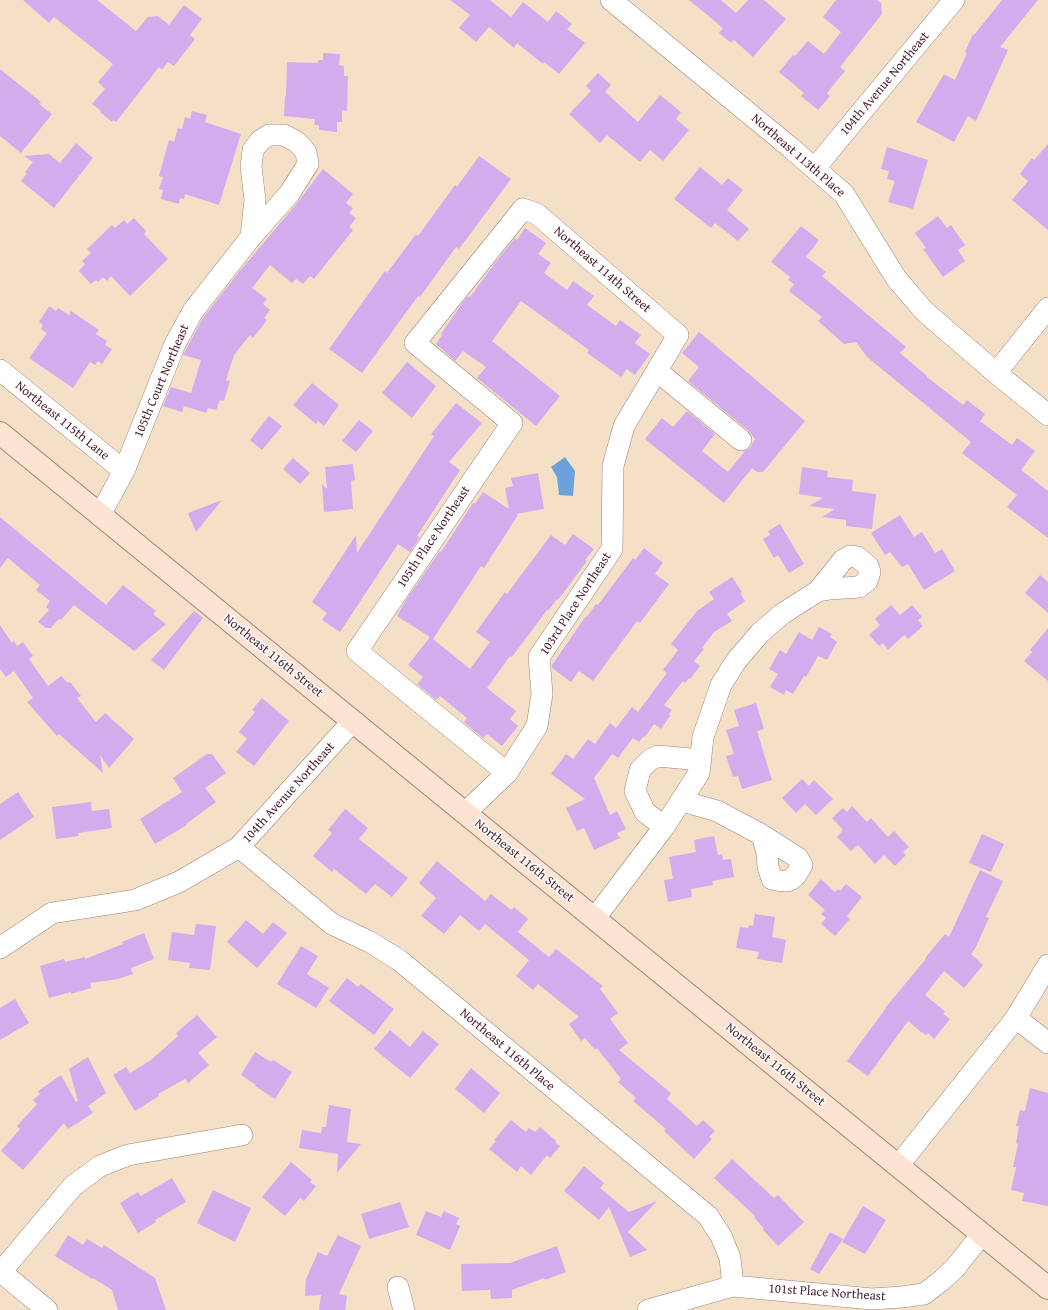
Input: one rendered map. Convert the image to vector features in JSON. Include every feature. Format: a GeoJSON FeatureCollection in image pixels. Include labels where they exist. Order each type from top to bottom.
{"type":"FeatureCollection","features":[{"type":"Feature","properties":{"kind":"street","name":"Northeast 113th Place"},"geometry":{"type":"LineString","coordinates":[[611,0],[815,168],[844,194],[896,278],[924,311],[996,373],[1048,415]]}},
{"type":"Feature","properties":{"kind":"street","name":"104th Avenue Northeast"},"geometry":{"type":"LineString","coordinates":[[815,168],[954,0]]}},
{"type":"Feature","properties":{"kind":"street","name":"Northeast 114th Street"},"geometry":{"type":"LineString","coordinates":[[512,423],[415,343],[523,209],[537,214],[678,335]]}},
{"type":"Feature","properties":{"kind":"street","name":"105th Court Northeast"},"geometry":{"type":"LineString","coordinates":[[100,515],[124,471],[175,344],[193,311],[251,237]]}},
{"type":"Feature","properties":{"kind":"street"},"geometry":{"type":"LineString","coordinates":[[996,373],[1048,308]]}},
{"type":"Feature","properties":{"kind":"street","name":"103rd Place Northeast"},"geometry":{"type":"LineString","coordinates":[[465,813],[507,774],[536,726],[542,694],[539,657],[612,549],[613,466],[624,426],[678,335]]}},
{"type":"Feature","properties":{"kind":"street","name":"Northeast 115th Lane"},"geometry":{"type":"LineString","coordinates":[[0,370],[124,471]]}},
{"type":"Feature","properties":{"kind":"street"},"geometry":{"type":"LineString","coordinates":[[656,371],[741,440]]}},
{"type":"Feature","properties":{"kind":"street","name":"105th Place Northeast"},"geometry":{"type":"LineString","coordinates":[[507,774],[357,651],[512,423]]}},
{"type":"Feature","properties":{"kind":"street","name":"Northeast 116th Street"},"geometry":{"type":"LineString","coordinates":[[0,432],[1048,1288]]}},
{"type":"Feature","properties":{"kind":"street"},"geometry":{"type":"LineString","coordinates":[[595,918],[664,827],[699,773],[703,737],[721,685],[736,661],[760,633],[782,614],[818,591]]}},
{"type":"Feature","properties":{"kind":"street","name":"104th Avenue Northeast"},"geometry":{"type":"LineString","coordinates":[[0,948],[52,913],[134,900],[179,882],[239,847],[353,721]]}},
{"type":"Feature","properties":{"kind":"street"},"geometry":{"type":"LineString","coordinates":[[664,827],[645,812],[634,791],[640,770],[650,760],[658,756],[700,760]]}},
{"type":"Feature","properties":{"kind":"street"},"geometry":{"type":"LineString","coordinates":[[682,801],[717,811],[762,835]]}},
{"type":"Feature","properties":{"kind":"street","name":"Northeast 116th Place"},"geometry":{"type":"LineString","coordinates":[[239,847],[332,924],[370,942],[399,960],[708,1216],[721,1236],[730,1258],[733,1286]]}},
{"type":"Feature","properties":{"kind":"street"},"geometry":{"type":"LineString","coordinates":[[898,1166],[1016,1018],[1048,965]]}},
{"type":"Feature","properties":{"kind":"street"},"geometry":{"type":"LineString","coordinates":[[1016,1018],[1048,1043]]}},
{"type":"Feature","properties":{"kind":"street"},"geometry":{"type":"LineString","coordinates":[[47,1310],[0,1272],[73,1186],[100,1166],[128,1155],[242,1135]]}},
{"type":"Feature","properties":{"kind":"street","name":"101st Place Northeast"},"geometry":{"type":"LineString","coordinates":[[649,1310],[733,1286],[872,1299],[924,1294],[955,1268],[982,1234]]}},
{"type":"Feature","properties":{"kind":"street"},"geometry":{"type":"LineString","coordinates":[[398,1287],[404,1310]]}},
{"type":"Feature","properties":{"kind":"water"},"geometry":{"type":"Polygon","coordinates":[[[565,457],[575,471],[573,496],[559,495],[557,477],[551,467],[565,457]]]}},
{"type":"Feature","properties":{"kind":"building"},"geometry":{"type":"Polygon","coordinates":[[[23,0],[97,0],[136,31],[148,17],[158,16],[169,25],[184,5],[202,19],[190,35],[195,39],[174,66],[168,62],[162,70],[159,67],[116,122],[113,120],[112,122],[92,104],[105,89],[98,82],[113,64],[54,17],[49,23],[23,0]]]}},
{"type":"Feature","properties":{"kind":"building"},"geometry":{"type":"Polygon","coordinates":[[[450,0],[490,0],[511,17],[523,2],[548,22],[556,11],[572,24],[567,29],[585,43],[559,74],[544,62],[543,64],[517,43],[514,48],[489,27],[476,42],[459,28],[470,15],[450,0]]]}},
{"type":"Feature","properties":{"kind":"building"},"geometry":{"type":"Polygon","coordinates":[[[689,0],[721,0],[736,13],[748,0],[764,0],[786,19],[753,57],[734,40],[731,43],[719,33],[723,28],[689,0]]]}},
{"type":"Feature","properties":{"kind":"building"},"geometry":{"type":"Polygon","coordinates":[[[836,0],[877,0],[881,3],[882,14],[840,67],[845,71],[827,93],[830,96],[818,110],[801,96],[804,93],[779,72],[793,55],[795,56],[808,41],[824,54],[841,32],[823,17],[836,0]]]}},
{"type":"Feature","properties":{"kind":"building"},"geometry":{"type":"Polygon","coordinates":[[[1002,0],[1038,0],[1000,47],[1008,50],[976,121],[968,116],[954,142],[916,122],[944,74],[955,80],[967,53],[965,52],[973,34],[974,35],[1002,0]]]}},
{"type":"Feature","properties":{"kind":"building"},"geometry":{"type":"Polygon","coordinates":[[[323,53],[340,54],[339,65],[344,66],[344,76],[348,76],[347,111],[342,110],[342,122],[337,122],[337,132],[319,130],[319,125],[314,125],[315,119],[284,116],[287,62],[318,63],[318,60],[323,60],[323,53]]]}},
{"type":"Feature","properties":{"kind":"building"},"geometry":{"type":"Polygon","coordinates":[[[0,69],[41,102],[39,104],[52,114],[21,153],[0,136],[0,69]]]}},
{"type":"Feature","properties":{"kind":"building"},"geometry":{"type":"Polygon","coordinates":[[[598,73],[611,85],[605,92],[638,122],[660,95],[681,112],[676,119],[689,130],[663,161],[650,150],[640,162],[607,135],[600,143],[569,114],[591,91],[586,86],[598,73]]]}},
{"type":"Feature","properties":{"kind":"building"},"geometry":{"type":"Polygon","coordinates":[[[192,111],[207,115],[205,122],[241,134],[219,205],[185,194],[184,199],[180,198],[179,204],[161,199],[163,190],[159,189],[163,177],[159,176],[169,140],[174,142],[178,128],[182,129],[185,117],[190,119],[192,111]]]}},
{"type":"Feature","properties":{"kind":"building"},"geometry":{"type":"Polygon","coordinates":[[[76,143],[93,158],[54,208],[21,181],[27,173],[25,172],[33,162],[24,156],[49,154],[60,163],[76,143]]]}},
{"type":"Feature","properties":{"kind":"building"},"geometry":{"type":"Polygon","coordinates":[[[1048,144],[1048,230],[1012,200],[1028,181],[1020,174],[1032,158],[1034,160],[1048,144]]]}},
{"type":"Feature","properties":{"kind":"building"},"geometry":{"type":"Polygon","coordinates":[[[887,147],[928,160],[913,209],[888,202],[895,181],[887,179],[889,171],[881,169],[887,147]]]}},
{"type":"Feature","properties":{"kind":"building"},"geometry":{"type":"Polygon","coordinates":[[[479,156],[511,179],[459,249],[456,247],[420,297],[418,296],[362,373],[329,349],[385,271],[387,273],[416,234],[418,236],[455,185],[457,187],[479,156]]]}},
{"type":"Feature","properties":{"kind":"building"},"geometry":{"type":"Polygon","coordinates":[[[700,167],[722,185],[728,178],[743,190],[727,210],[749,229],[738,241],[715,223],[711,228],[674,199],[700,167]]]}},
{"type":"Feature","properties":{"kind":"building"},"geometry":{"type":"Polygon","coordinates":[[[323,169],[353,194],[346,203],[353,208],[349,213],[356,218],[349,227],[353,230],[314,279],[310,276],[303,284],[296,279],[292,283],[270,265],[252,288],[267,299],[263,304],[270,310],[264,318],[267,320],[253,338],[250,335],[234,355],[226,380],[230,381],[224,401],[220,400],[216,410],[208,408],[206,413],[184,406],[182,412],[163,406],[171,387],[191,393],[201,360],[183,355],[203,318],[239,272],[298,202],[323,169]]]}},
{"type":"Feature","properties":{"kind":"building"},"geometry":{"type":"Polygon","coordinates":[[[938,216],[947,228],[951,225],[965,245],[958,250],[965,261],[943,277],[923,249],[926,248],[915,233],[938,216]]]}},
{"type":"Feature","properties":{"kind":"building"},"geometry":{"type":"Polygon","coordinates":[[[134,218],[146,231],[144,234],[168,259],[130,296],[111,276],[107,281],[103,277],[98,282],[96,280],[91,284],[79,271],[85,264],[82,261],[91,253],[87,249],[112,225],[115,228],[124,220],[127,224],[134,218]]]}},
{"type":"Feature","properties":{"kind":"building"},"geometry":{"type":"Polygon","coordinates":[[[801,226],[819,240],[806,257],[826,272],[822,276],[906,347],[900,353],[927,377],[963,405],[967,400],[985,414],[980,421],[1012,445],[1017,438],[1035,451],[1021,470],[1048,491],[1048,538],[1007,507],[1017,495],[962,453],[971,442],[867,357],[856,342],[844,344],[818,321],[822,317],[789,291],[794,284],[788,280],[790,277],[771,262],[801,226]]]}},
{"type":"Feature","properties":{"kind":"building"},"geometry":{"type":"Polygon","coordinates":[[[525,228],[546,243],[538,254],[551,263],[544,273],[567,290],[573,281],[594,296],[587,305],[616,326],[620,320],[641,335],[635,343],[650,354],[635,375],[627,369],[621,377],[587,353],[589,350],[521,301],[492,341],[560,396],[536,426],[477,378],[486,367],[463,351],[455,361],[436,344],[442,335],[441,334],[463,302],[468,296],[470,297],[495,263],[515,238],[517,240],[525,228]]]}},
{"type":"Feature","properties":{"kind":"building"},"geometry":{"type":"Polygon","coordinates":[[[49,306],[56,311],[58,308],[69,315],[71,311],[99,330],[96,334],[107,341],[105,345],[112,349],[102,364],[98,361],[95,365],[90,362],[73,388],[29,358],[47,333],[41,329],[43,325],[39,322],[49,306]]]}},
{"type":"Feature","properties":{"kind":"building"},"geometry":{"type":"Polygon","coordinates":[[[699,332],[805,421],[763,472],[757,472],[752,468],[724,503],[645,439],[662,418],[673,427],[687,411],[715,434],[702,451],[728,472],[745,451],[750,448],[755,439],[749,431],[688,381],[699,367],[682,353],[699,332]]]}},
{"type":"Feature","properties":{"kind":"building"},"geometry":{"type":"Polygon","coordinates":[[[407,362],[436,386],[412,418],[382,393],[407,362]]]}},
{"type":"Feature","properties":{"kind":"building"},"geometry":{"type":"Polygon","coordinates":[[[312,383],[339,405],[324,426],[318,421],[316,424],[293,405],[312,383]]]}},
{"type":"Feature","properties":{"kind":"building"},"geometry":{"type":"Polygon","coordinates":[[[456,403],[482,423],[449,462],[460,470],[417,536],[420,537],[410,552],[398,544],[340,632],[322,620],[327,613],[312,602],[356,535],[357,553],[434,436],[431,434],[456,403]]]}},
{"type":"Feature","properties":{"kind":"building"},"geometry":{"type":"Polygon","coordinates":[[[269,416],[282,426],[262,450],[250,440],[269,416]]]}},
{"type":"Feature","properties":{"kind":"building"},"geometry":{"type":"Polygon","coordinates":[[[359,420],[373,431],[356,452],[342,441],[359,420]]]}},
{"type":"Feature","properties":{"kind":"building"},"geometry":{"type":"Polygon","coordinates":[[[293,458],[310,473],[300,484],[283,469],[293,458]]]}},
{"type":"Feature","properties":{"kind":"building"},"geometry":{"type":"Polygon","coordinates":[[[353,464],[355,480],[351,481],[353,509],[324,512],[322,484],[327,489],[325,467],[353,464]]]}},
{"type":"Feature","properties":{"kind":"building"},"geometry":{"type":"Polygon","coordinates":[[[802,467],[828,471],[827,477],[853,480],[852,491],[876,494],[872,529],[846,526],[846,520],[822,517],[835,509],[809,506],[823,498],[799,494],[802,467]]]}},
{"type":"Feature","properties":{"kind":"building"},"geometry":{"type":"Polygon","coordinates":[[[538,473],[544,509],[516,514],[518,515],[484,568],[481,566],[433,639],[470,669],[490,642],[476,632],[505,592],[507,594],[551,535],[565,545],[573,534],[594,549],[585,560],[587,561],[558,600],[557,599],[548,611],[547,610],[512,657],[510,656],[487,688],[516,711],[510,719],[518,726],[502,746],[487,734],[483,738],[464,722],[467,718],[440,696],[436,700],[417,684],[423,677],[408,665],[430,637],[397,616],[406,600],[440,551],[441,552],[473,503],[475,504],[483,492],[509,509],[505,488],[513,486],[511,478],[538,473]]]}},
{"type":"Feature","properties":{"kind":"building"},"geometry":{"type":"Polygon","coordinates":[[[222,500],[196,532],[188,513],[222,500]]]}},
{"type":"Feature","properties":{"kind":"building"},"geometry":{"type":"Polygon","coordinates":[[[900,515],[914,537],[922,532],[935,553],[942,549],[955,571],[924,590],[908,564],[902,567],[890,552],[885,555],[871,533],[900,515]]]}},
{"type":"Feature","properties":{"kind":"building"},"geometry":{"type":"Polygon","coordinates":[[[0,517],[106,605],[123,585],[156,611],[153,614],[166,624],[134,651],[74,605],[61,620],[59,619],[51,628],[46,628],[38,622],[49,610],[46,607],[50,601],[36,590],[40,585],[8,558],[0,568],[0,517]]]}},
{"type":"Feature","properties":{"kind":"building"},"geometry":{"type":"Polygon","coordinates":[[[780,524],[804,564],[789,573],[778,555],[774,558],[763,539],[770,535],[768,531],[780,524]]]}},
{"type":"Feature","properties":{"kind":"building"},"geometry":{"type":"Polygon","coordinates":[[[644,548],[663,563],[655,574],[669,584],[640,623],[637,621],[593,681],[579,671],[571,682],[552,668],[552,665],[586,616],[587,617],[596,604],[598,605],[633,558],[635,560],[644,548]]]}},
{"type":"Feature","properties":{"kind":"building"},"geometry":{"type":"Polygon","coordinates":[[[1040,575],[1048,582],[1048,613],[1025,593],[1040,575]]]}},
{"type":"Feature","properties":{"kind":"building"},"geometry":{"type":"Polygon","coordinates":[[[732,577],[742,592],[740,593],[745,601],[727,614],[732,621],[714,632],[702,648],[704,649],[694,661],[700,666],[690,679],[689,678],[685,683],[683,681],[664,705],[672,710],[669,714],[670,716],[661,729],[654,724],[645,737],[644,736],[639,742],[633,738],[618,758],[612,754],[594,778],[610,815],[617,811],[626,829],[617,833],[620,838],[594,850],[584,828],[577,831],[566,808],[585,799],[551,774],[566,754],[573,759],[588,739],[595,744],[610,723],[616,728],[632,707],[638,712],[667,673],[663,670],[678,650],[671,644],[697,611],[714,599],[709,592],[732,577]]]}},
{"type":"Feature","properties":{"kind":"building"},"geometry":{"type":"Polygon","coordinates":[[[891,605],[900,615],[912,605],[922,617],[918,620],[923,626],[908,639],[904,635],[888,650],[883,643],[879,646],[869,635],[880,625],[875,619],[891,605]]]}},
{"type":"Feature","properties":{"kind":"building"},"geometry":{"type":"Polygon","coordinates":[[[194,611],[203,618],[164,670],[151,660],[194,611]]]}},
{"type":"Feature","properties":{"kind":"building"},"geometry":{"type":"Polygon","coordinates":[[[0,625],[12,643],[14,641],[17,646],[23,642],[33,656],[29,659],[48,686],[61,676],[68,683],[70,682],[81,696],[77,698],[96,722],[105,713],[134,739],[109,768],[100,755],[103,773],[59,734],[57,736],[27,702],[33,698],[14,671],[6,677],[0,669],[0,625]]]}},
{"type":"Feature","properties":{"kind":"building"},"geometry":{"type":"Polygon","coordinates":[[[819,627],[832,634],[830,637],[837,642],[827,660],[818,656],[806,677],[804,676],[793,694],[786,690],[784,695],[770,687],[778,674],[769,669],[780,650],[786,654],[799,632],[812,640],[819,627]]]}},
{"type":"Feature","properties":{"kind":"building"},"geometry":{"type":"Polygon","coordinates":[[[1048,628],[1048,681],[1024,661],[1032,652],[1030,650],[1048,628]]]}},
{"type":"Feature","properties":{"kind":"building"},"geometry":{"type":"Polygon","coordinates":[[[262,698],[289,721],[254,766],[236,752],[247,739],[239,732],[255,712],[252,710],[262,698]]]}},
{"type":"Feature","properties":{"kind":"building"},"geometry":{"type":"Polygon","coordinates":[[[756,703],[764,729],[757,731],[772,780],[742,789],[738,776],[733,777],[726,756],[734,754],[726,730],[739,726],[734,710],[756,703]]]}},
{"type":"Feature","properties":{"kind":"building"},"geometry":{"type":"Polygon","coordinates":[[[207,754],[212,754],[226,773],[205,788],[216,802],[186,824],[187,825],[155,844],[140,819],[182,792],[173,778],[207,754]]]}},
{"type":"Feature","properties":{"kind":"building"},"geometry":{"type":"Polygon","coordinates":[[[802,779],[809,786],[814,780],[833,799],[816,815],[805,804],[796,813],[782,798],[802,779]]]}},
{"type":"Feature","properties":{"kind":"building"},"geometry":{"type":"Polygon","coordinates":[[[18,792],[34,817],[0,840],[0,804],[18,792]]]}},
{"type":"Feature","properties":{"kind":"building"},"geometry":{"type":"Polygon","coordinates":[[[91,802],[92,811],[109,809],[112,828],[78,833],[79,836],[56,839],[52,807],[91,802]]]}},
{"type":"Feature","properties":{"kind":"building"},"geometry":{"type":"Polygon","coordinates":[[[852,806],[867,822],[871,818],[888,837],[894,831],[909,847],[903,852],[906,855],[895,866],[884,855],[875,864],[858,845],[851,851],[837,837],[843,830],[832,818],[843,808],[847,812],[852,806]]]}},
{"type":"Feature","properties":{"kind":"building"},"geometry":{"type":"Polygon","coordinates":[[[345,809],[368,828],[359,839],[408,878],[392,897],[375,884],[366,894],[334,869],[332,872],[313,856],[332,833],[328,830],[345,809]]]}},
{"type":"Feature","properties":{"kind":"building"},"geometry":{"type":"Polygon","coordinates":[[[982,834],[1004,844],[991,872],[969,863],[982,834]]]}},
{"type":"Feature","properties":{"kind":"building"},"geometry":{"type":"Polygon","coordinates":[[[714,836],[718,855],[722,854],[723,860],[731,859],[734,877],[712,881],[713,885],[691,889],[692,897],[668,902],[664,880],[673,879],[669,857],[696,852],[694,840],[714,836]]]}},
{"type":"Feature","properties":{"kind":"building"},"geometry":{"type":"Polygon","coordinates":[[[437,861],[485,901],[491,894],[511,910],[514,907],[528,919],[518,932],[549,957],[556,949],[603,986],[600,989],[618,1013],[610,1019],[628,1043],[619,1050],[671,1093],[667,1099],[697,1126],[703,1120],[715,1131],[709,1137],[712,1139],[694,1159],[664,1131],[666,1129],[633,1101],[636,1098],[618,1082],[621,1079],[597,1048],[595,1050],[585,1038],[581,1041],[569,1024],[579,1017],[538,984],[533,990],[516,976],[529,960],[485,924],[479,931],[460,915],[444,934],[421,916],[436,898],[419,883],[437,861]]]}},
{"type":"Feature","properties":{"kind":"building"},"geometry":{"type":"Polygon","coordinates":[[[980,870],[1003,881],[986,917],[989,918],[975,949],[971,954],[983,965],[964,988],[944,971],[925,995],[941,1008],[945,1012],[943,1014],[950,1019],[934,1039],[928,1033],[926,1035],[921,1032],[908,1021],[868,1076],[847,1061],[885,1008],[926,957],[945,934],[949,937],[980,870]]]}},
{"type":"Feature","properties":{"kind":"building"},"geometry":{"type":"Polygon","coordinates":[[[821,879],[835,892],[838,889],[840,891],[846,884],[862,897],[847,916],[850,919],[835,936],[821,924],[826,918],[821,914],[825,910],[808,895],[821,879]]]}},
{"type":"Feature","properties":{"kind":"building"},"geometry":{"type":"Polygon","coordinates":[[[755,914],[775,917],[772,937],[786,940],[782,963],[757,959],[759,952],[736,948],[740,927],[748,928],[749,925],[753,926],[755,914]]]}},
{"type":"Feature","properties":{"kind":"building"},"geometry":{"type":"Polygon","coordinates":[[[246,920],[263,934],[273,922],[287,933],[257,968],[227,942],[246,920]]]}},
{"type":"Feature","properties":{"kind":"building"},"geometry":{"type":"Polygon","coordinates":[[[196,924],[216,926],[210,970],[189,968],[190,963],[168,960],[172,932],[194,935],[196,924]]]}},
{"type":"Feature","properties":{"kind":"building"},"geometry":{"type":"Polygon","coordinates":[[[144,933],[154,959],[131,968],[133,974],[118,979],[90,983],[91,988],[71,994],[71,992],[49,998],[40,966],[64,959],[65,962],[85,957],[85,959],[123,944],[122,942],[144,933]]]}},
{"type":"Feature","properties":{"kind":"building"},"geometry":{"type":"Polygon","coordinates":[[[301,946],[318,956],[307,974],[329,988],[316,1008],[277,984],[301,946]]]}},
{"type":"Feature","properties":{"kind":"building"},"geometry":{"type":"Polygon","coordinates":[[[347,978],[358,987],[361,984],[394,1009],[374,1035],[329,1001],[347,978]]]}},
{"type":"Feature","properties":{"kind":"building"},"geometry":{"type":"Polygon","coordinates":[[[15,999],[29,1023],[0,1040],[0,1008],[15,999]]]}},
{"type":"Feature","properties":{"kind":"building"},"geometry":{"type":"Polygon","coordinates":[[[197,1015],[217,1037],[198,1053],[209,1065],[188,1083],[185,1079],[158,1094],[159,1096],[135,1111],[113,1075],[126,1067],[130,1073],[151,1060],[178,1036],[176,1033],[197,1015]]]}},
{"type":"Feature","properties":{"kind":"building"},"geometry":{"type":"Polygon","coordinates":[[[390,1030],[410,1047],[423,1031],[439,1044],[410,1078],[374,1049],[390,1030]]]}},
{"type":"Feature","properties":{"kind":"building"},"geometry":{"type":"Polygon","coordinates":[[[255,1052],[271,1062],[273,1060],[292,1072],[275,1099],[241,1075],[255,1052]]]}},
{"type":"Feature","properties":{"kind":"building"},"geometry":{"type":"Polygon","coordinates":[[[88,1057],[106,1093],[88,1106],[93,1113],[68,1129],[64,1123],[23,1170],[1,1151],[20,1129],[17,1126],[37,1104],[33,1100],[40,1094],[38,1091],[61,1075],[76,1102],[78,1101],[69,1069],[88,1057]]]}},
{"type":"Feature","properties":{"kind":"building"},"geometry":{"type":"Polygon","coordinates":[[[471,1068],[500,1093],[484,1113],[455,1089],[471,1068]]]}},
{"type":"Feature","properties":{"kind":"building"},"geometry":{"type":"Polygon","coordinates":[[[1030,1088],[1048,1093],[1048,1206],[1022,1201],[1024,1193],[1011,1190],[1016,1167],[1013,1167],[1018,1144],[1016,1143],[1019,1126],[1016,1126],[1020,1110],[1025,1111],[1030,1088]]]}},
{"type":"Feature","properties":{"kind":"building"},"geometry":{"type":"Polygon","coordinates":[[[329,1105],[351,1109],[347,1142],[361,1144],[337,1173],[338,1154],[299,1148],[302,1130],[321,1133],[322,1127],[326,1127],[329,1105]]]}},
{"type":"Feature","properties":{"kind":"building"},"geometry":{"type":"Polygon","coordinates":[[[511,1120],[526,1132],[529,1128],[535,1132],[540,1127],[560,1146],[550,1158],[547,1155],[531,1175],[521,1166],[517,1172],[489,1149],[496,1141],[494,1140],[511,1120]]]}},
{"type":"Feature","properties":{"kind":"building"},"geometry":{"type":"Polygon","coordinates":[[[732,1159],[774,1198],[778,1195],[804,1222],[778,1246],[763,1230],[764,1229],[754,1217],[755,1216],[714,1178],[732,1159]]]}},
{"type":"Feature","properties":{"kind":"building"},"geometry":{"type":"Polygon","coordinates":[[[291,1162],[312,1180],[310,1182],[316,1186],[304,1201],[300,1198],[285,1216],[262,1197],[291,1162]]]}},
{"type":"Feature","properties":{"kind":"building"},"geometry":{"type":"Polygon","coordinates":[[[584,1166],[604,1183],[600,1188],[629,1212],[657,1201],[628,1232],[647,1250],[630,1257],[609,1207],[599,1220],[564,1191],[584,1166]]]}},
{"type":"Feature","properties":{"kind":"building"},"geometry":{"type":"Polygon","coordinates":[[[172,1178],[186,1202],[155,1220],[156,1222],[138,1233],[120,1203],[138,1192],[141,1196],[172,1178]]]}},
{"type":"Feature","properties":{"kind":"building"},"geometry":{"type":"Polygon","coordinates":[[[213,1190],[251,1208],[235,1242],[197,1223],[213,1190]]]}},
{"type":"Feature","properties":{"kind":"building"},"geometry":{"type":"Polygon","coordinates":[[[400,1202],[409,1227],[369,1239],[361,1214],[400,1202]]]}},
{"type":"Feature","properties":{"kind":"building"},"geometry":{"type":"Polygon","coordinates":[[[863,1206],[886,1220],[865,1254],[842,1242],[863,1206]]]}},
{"type":"Feature","properties":{"kind":"building"},"geometry":{"type":"Polygon","coordinates":[[[426,1211],[441,1217],[444,1211],[459,1218],[456,1224],[460,1226],[450,1250],[416,1235],[426,1211]]]}},
{"type":"Feature","properties":{"kind":"building"},"geometry":{"type":"Polygon","coordinates":[[[830,1232],[843,1239],[819,1274],[810,1269],[830,1232]]]}},
{"type":"Feature","properties":{"kind":"building"},"geometry":{"type":"Polygon","coordinates":[[[68,1235],[83,1245],[87,1239],[102,1248],[104,1245],[155,1278],[166,1310],[118,1310],[112,1290],[55,1256],[68,1235]]]}},
{"type":"Feature","properties":{"kind":"building"},"geometry":{"type":"Polygon","coordinates":[[[338,1235],[361,1246],[339,1294],[347,1296],[345,1310],[319,1310],[321,1295],[305,1296],[306,1279],[318,1252],[327,1256],[338,1235]]]}},
{"type":"Feature","properties":{"kind":"building"},"geometry":{"type":"Polygon","coordinates":[[[557,1246],[566,1272],[545,1280],[544,1278],[512,1290],[512,1298],[491,1299],[490,1290],[462,1291],[461,1264],[510,1263],[557,1246]]]}}]}
